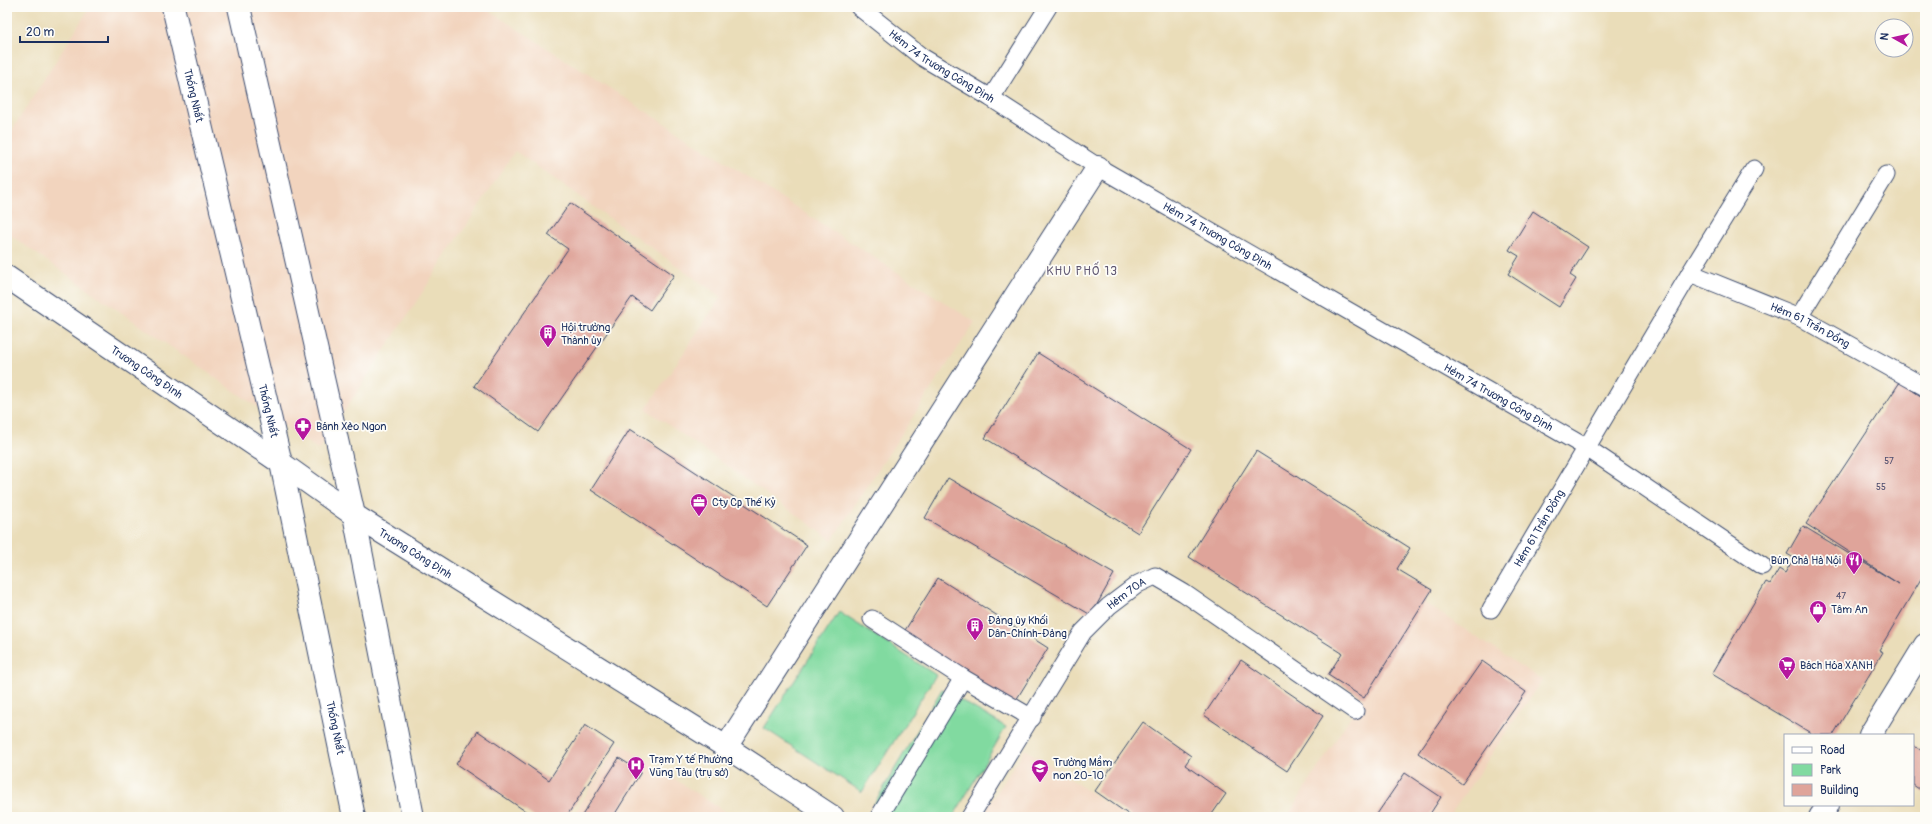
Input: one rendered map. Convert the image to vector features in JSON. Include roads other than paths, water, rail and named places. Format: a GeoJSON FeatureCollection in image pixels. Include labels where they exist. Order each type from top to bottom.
{"type":"FeatureCollection","features":[{"type":"Feature","properties":{"kind":"main road","name":"Thống Nhất"},"geometry":{"type":"LineString","coordinates":[[174,7],[281,463],[354,817]]}},
{"type":"Feature","properties":{"kind":"main road"},"geometry":{"type":"LineString","coordinates":[[240,7],[354,515],[413,817]]}},
{"type":"Feature","properties":{"kind":"main road"},"geometry":{"type":"LineString","coordinates":[[726,747],[1098,167]]}},
{"type":"Feature","properties":{"kind":"main road","name":"Trương Công Định"},"geometry":{"type":"LineString","coordinates":[[7,277],[281,463],[354,515],[726,747],[833,817]]}},
{"type":"Feature","properties":{"kind":"main road"},"geometry":{"type":"LineString","coordinates":[[1871,734],[1925,645]]}},
{"type":"Feature","properties":{"kind":"main road"},"geometry":{"type":"LineString","coordinates":[[1820,817],[1827,806]]}},
{"type":"Feature","properties":{"kind":"lane","name":"Hẻm 74 Trương Công Định"},"geometry":{"type":"LineString","coordinates":[[859,7],[922,57],[991,98],[1098,167],[1587,448]]}},
{"type":"Feature","properties":{"kind":"lane"},"geometry":{"type":"LineString","coordinates":[[991,98],[1048,7]]}},
{"type":"Feature","properties":{"kind":"lane","name":"Hẻm 61 Trần Đồng"},"geometry":{"type":"LineString","coordinates":[[1491,609],[1690,273],[1754,169]]}},
{"type":"Feature","properties":{"kind":"lane"},"geometry":{"type":"LineString","coordinates":[[1800,317],[1886,174]]}},
{"type":"Feature","properties":{"kind":"lane","name":"Hẻm 61 Trần Đồng"},"geometry":{"type":"LineString","coordinates":[[1690,273],[1800,317],[1925,387]]}},
{"type":"Feature","properties":{"kind":"lane"},"geometry":{"type":"LineString","coordinates":[[1587,448],[1762,566]]}},
{"type":"Feature","properties":{"kind":"lane","name":"Hẻm 70A"},"geometry":{"type":"LineString","coordinates":[[970,817],[1032,718],[1083,632],[1109,606],[1138,584],[1155,576],[1184,593],[1355,711]]}},
{"type":"Feature","properties":{"kind":"lane"},"geometry":{"type":"LineString","coordinates":[[872,619],[963,678],[1032,718]]}},
{"type":"Feature","properties":{"kind":"lane"},"geometry":{"type":"LineString","coordinates":[[879,817],[963,678]]}},
{"type":"Feature","properties":{"kind":"place","name":"Hội trường Thành ủy"},"geometry":{"type":"Point","coordinates":[548,348]}},
{"type":"Feature","properties":{"kind":"place","name":"Bánh Xèo Ngon"},"geometry":{"type":"Point","coordinates":[303,441]}},
{"type":"Feature","properties":{"kind":"place","name":"Cty Cp Thế Kỷ"},"geometry":{"type":"Point","coordinates":[699,517]}},
{"type":"Feature","properties":{"kind":"place","name":"Bún Chả Hà Nội"},"geometry":{"type":"Point","coordinates":[1854,575]}},
{"type":"Feature","properties":{"kind":"place","name":"Tâm An"},"geometry":{"type":"Point","coordinates":[1818,624]}},
{"type":"Feature","properties":{"kind":"place","name":"Đảng ủy Khối Dân-Chính-Đảng"},"geometry":{"type":"Point","coordinates":[975,641]}},
{"type":"Feature","properties":{"kind":"place","name":"Bách Hóa XANH"},"geometry":{"type":"Point","coordinates":[1787,680]}},
{"type":"Feature","properties":{"kind":"place","name":"Trạm Y tế Phường Vũng Tàu (trụ sở)"},"geometry":{"type":"Point","coordinates":[636,780]}},
{"type":"Feature","properties":{"kind":"place","name":"Trường Mầm non 20-10"},"geometry":{"type":"Point","coordinates":[1040,783]}},
{"type":"Feature","properties":{"kind":"district","name":"KHU PHỐ 13"},"geometry":{"type":"Point","coordinates":[1082,271]}}]}
